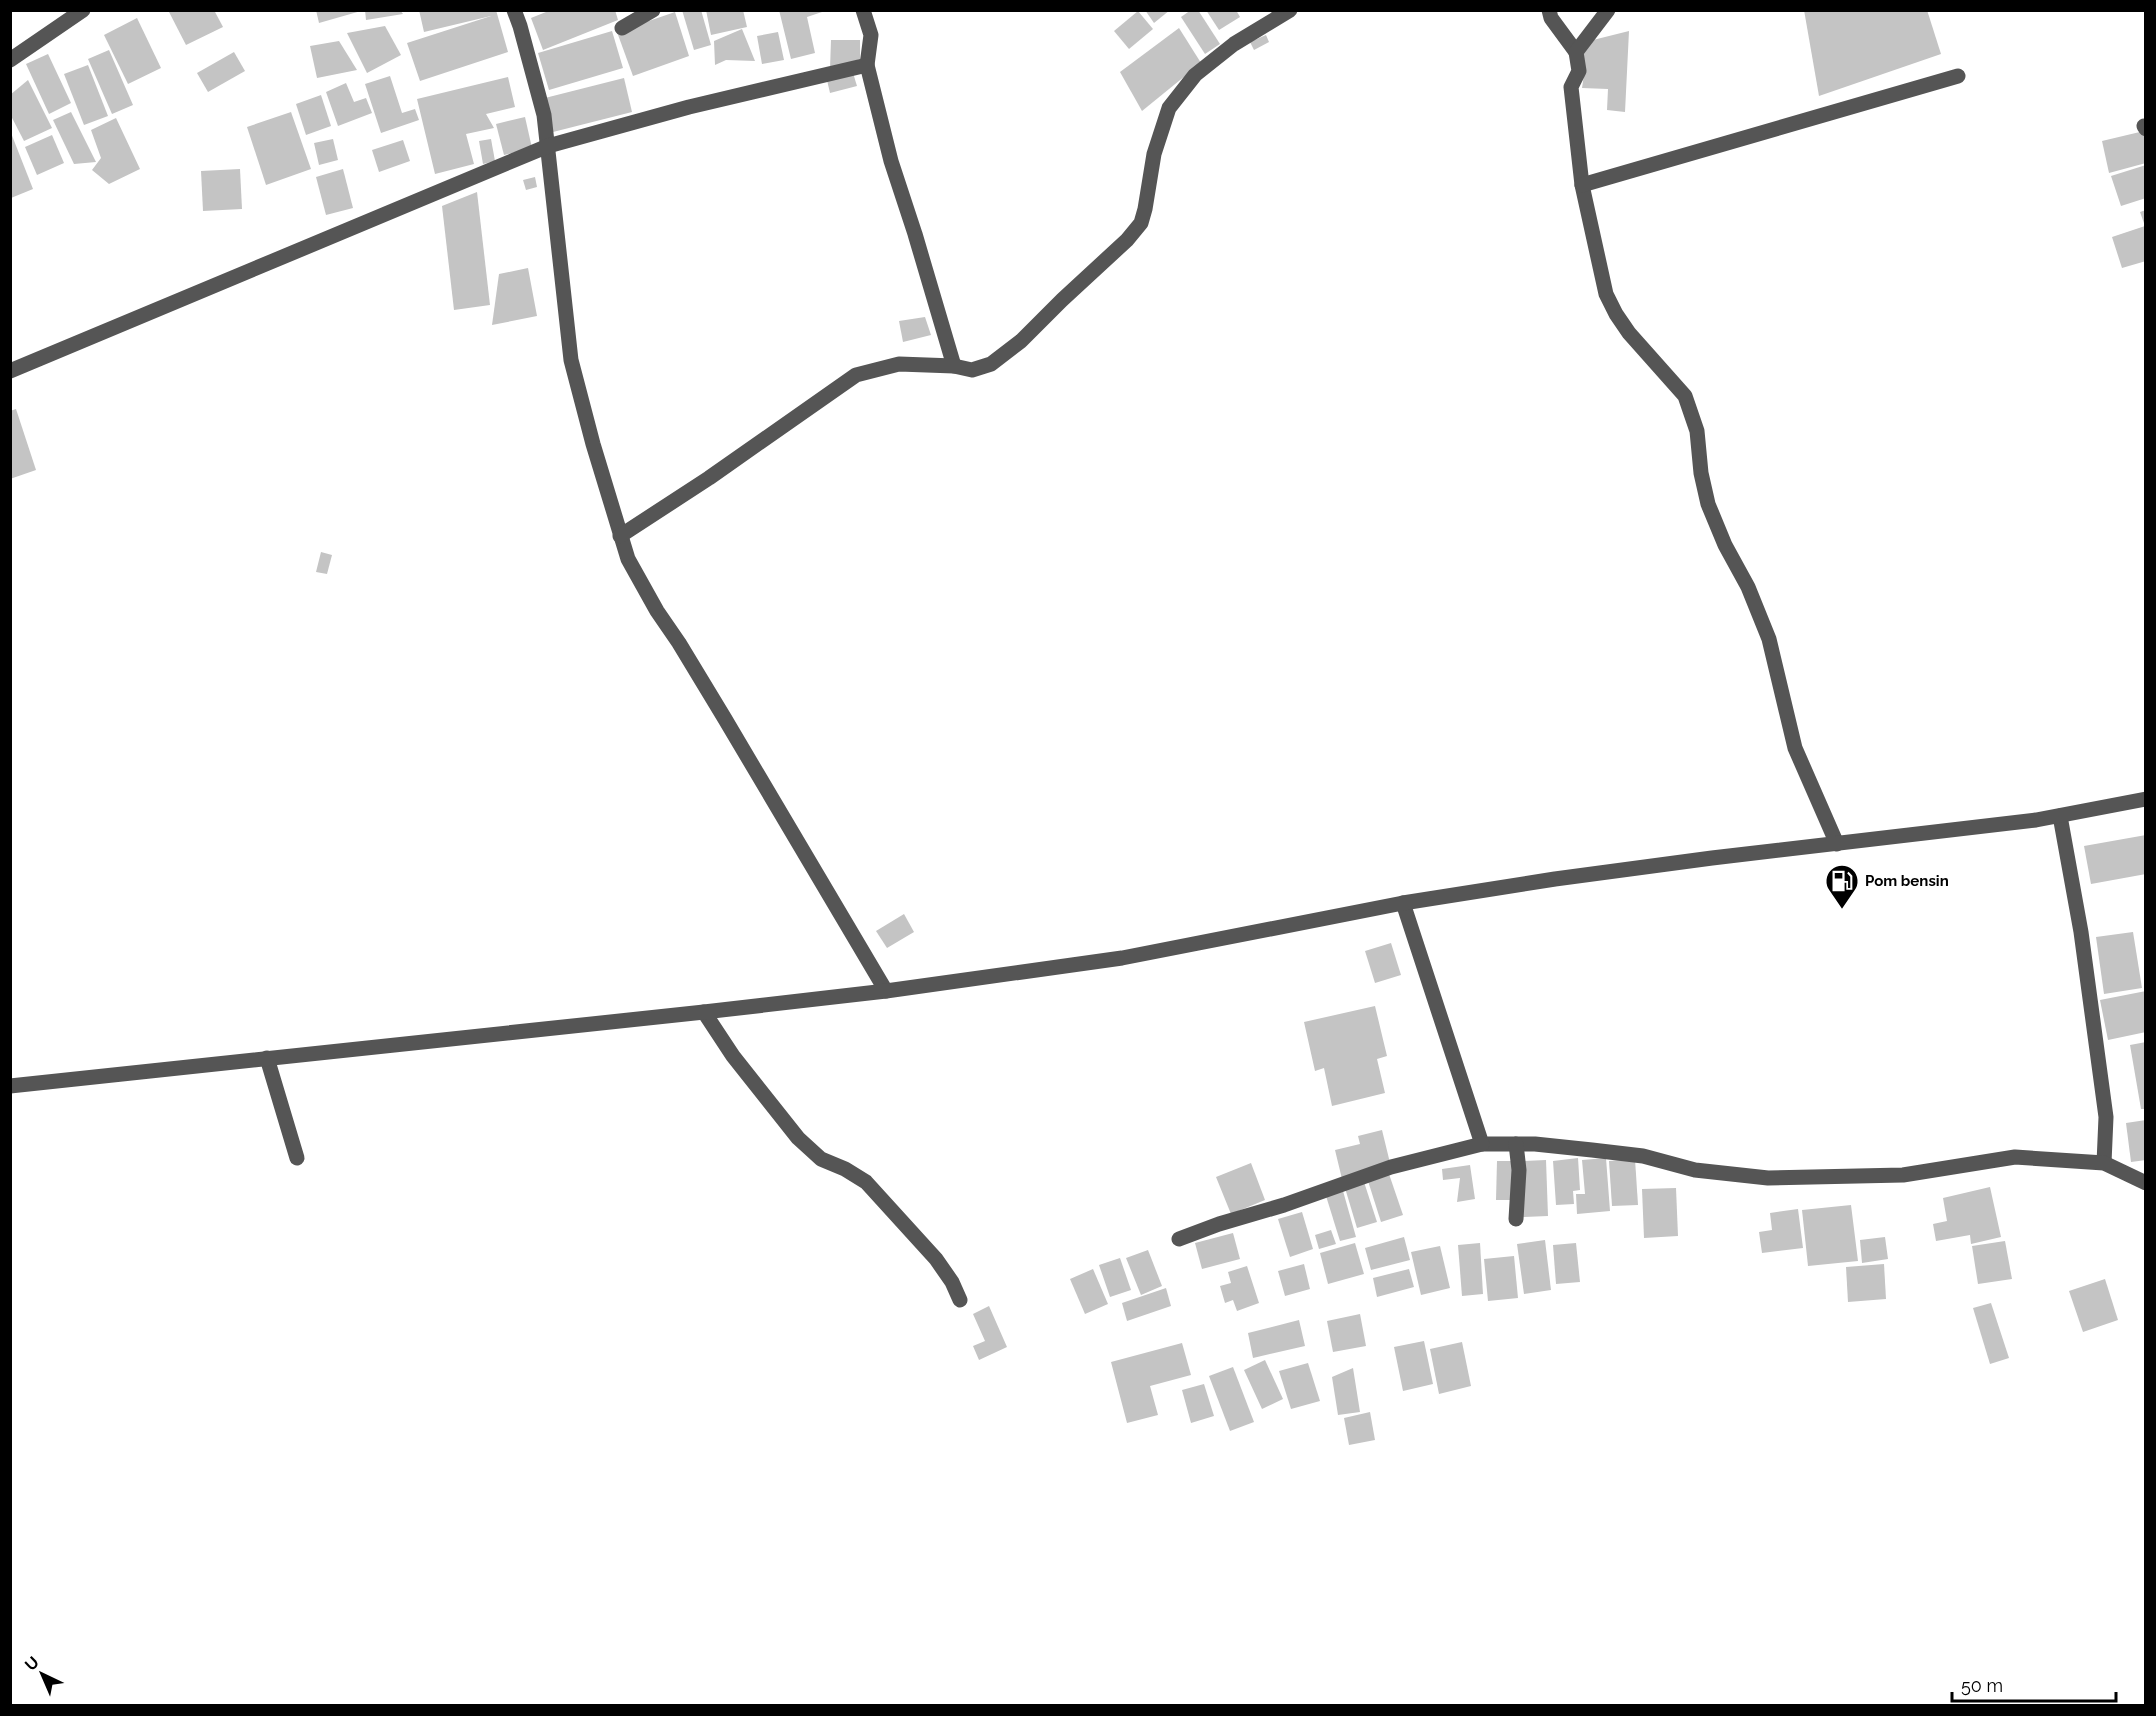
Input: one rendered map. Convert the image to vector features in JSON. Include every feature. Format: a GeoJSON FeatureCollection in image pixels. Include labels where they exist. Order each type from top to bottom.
{"type":"FeatureCollection","features":[{"type":"Feature","properties":{"kind":"street"},"geometry":{"type":"LineString","coordinates":[[10,60],[83,10]]}},
{"type":"Feature","properties":{"kind":"street"},"geometry":{"type":"LineString","coordinates":[[514,10],[544,115],[571,360],[593,444],[628,559],[886,991]]}},
{"type":"Feature","properties":{"kind":"street"},"geometry":{"type":"LineString","coordinates":[[622,28],[653,10]]}},
{"type":"Feature","properties":{"kind":"street"},"geometry":{"type":"LineString","coordinates":[[863,10],[871,35],[867,65],[891,160],[954,366]]}},
{"type":"Feature","properties":{"kind":"street"},"geometry":{"type":"LineString","coordinates":[[620,536],[709,478],[856,375],[899,364],[954,366],[972,370],[991,364],[1021,341],[1127,240],[1140,223],[1145,209],[1155,154],[1169,108],[1195,75],[1234,44],[1290,10]]}},
{"type":"Feature","properties":{"kind":"street"},"geometry":{"type":"LineString","coordinates":[[1549,10],[1551,18],[1576,52],[1579,71],[1571,87],[1582,185],[1606,294],[1629,333],[1685,396],[1697,431],[1701,473],[1708,504],[1725,545],[1748,587],[1769,639],[1795,748],[1837,844]]}},
{"type":"Feature","properties":{"kind":"street"},"geometry":{"type":"LineString","coordinates":[[1576,52],[1608,10]]}},
{"type":"Feature","properties":{"kind":"street"},"geometry":{"type":"LineString","coordinates":[[10,371],[548,146],[689,107],[867,65]]}},
{"type":"Feature","properties":{"kind":"street"},"geometry":{"type":"LineString","coordinates":[[1582,185],[1958,76]]}},
{"type":"Feature","properties":{"kind":"street"},"geometry":{"type":"LineString","coordinates":[[10,1086],[886,991],[1122,958],[1403,903],[1555,879],[2060,816],[2145,799]]}},
{"type":"Feature","properties":{"kind":"street"},"geometry":{"type":"LineString","coordinates":[[2060,816],[2081,932],[2104,1106],[2104,1163]]}},
{"type":"Feature","properties":{"kind":"street"},"geometry":{"type":"LineString","coordinates":[[1403,903],[1482,1144]]}},
{"type":"Feature","properties":{"kind":"street"},"geometry":{"type":"LineString","coordinates":[[704,1012],[733,1056],[798,1138],[821,1159],[866,1182],[936,1259],[952,1282],[960,1300]]}},
{"type":"Feature","properties":{"kind":"street"},"geometry":{"type":"LineString","coordinates":[[267,1059],[297,1158]]}},
{"type":"Feature","properties":{"kind":"street"},"geometry":{"type":"LineString","coordinates":[[1179,1239],[1391,1167],[1482,1144],[1535,1144],[1643,1156],[1695,1170],[1768,1178],[1903,1175],[2015,1157],[2104,1163],[2145,1183]]}},
{"type":"Feature","properties":{"kind":"street"},"geometry":{"type":"LineString","coordinates":[[1516,1144],[1519,1170],[1516,1219]]}},
{"type":"Feature","properties":{"kind":"building"},"geometry":{"type":"Polygon","coordinates":[[[168,10],[214,10],[223,27],[186,45],[168,10]]]}},
{"type":"Feature","properties":{"kind":"building"},"geometry":{"type":"Polygon","coordinates":[[[316,10],[361,10],[361,11],[319,23],[316,10]]]}},
{"type":"Feature","properties":{"kind":"building"},"geometry":{"type":"Polygon","coordinates":[[[365,10],[400,10],[403,14],[366,20],[365,10]]]}},
{"type":"Feature","properties":{"kind":"building"},"geometry":{"type":"Polygon","coordinates":[[[419,10],[496,10],[508,52],[420,81],[407,43],[491,16],[424,32],[419,10]]]}},
{"type":"Feature","properties":{"kind":"building"},"geometry":{"type":"Polygon","coordinates":[[[551,10],[615,10],[618,20],[543,50],[531,18],[551,10]]]}},
{"type":"Feature","properties":{"kind":"building"},"geometry":{"type":"Polygon","coordinates":[[[682,10],[701,10],[711,45],[694,50],[682,10]]]}},
{"type":"Feature","properties":{"kind":"building"},"geometry":{"type":"Polygon","coordinates":[[[706,10],[743,10],[747,27],[711,35],[706,10]]]}},
{"type":"Feature","properties":{"kind":"building"},"geometry":{"type":"Polygon","coordinates":[[[779,10],[828,10],[807,17],[815,53],[791,59],[779,10]]]}},
{"type":"Feature","properties":{"kind":"building"},"geometry":{"type":"Polygon","coordinates":[[[1145,10],[1170,10],[1154,23],[1145,10]]]}},
{"type":"Feature","properties":{"kind":"building"},"geometry":{"type":"Polygon","coordinates":[[[1191,10],[1198,10],[1220,44],[1205,54],[1181,17],[1191,10]]]}},
{"type":"Feature","properties":{"kind":"building"},"geometry":{"type":"Polygon","coordinates":[[[1206,10],[1236,10],[1240,17],[1219,30],[1206,10]]]}},
{"type":"Feature","properties":{"kind":"building"},"geometry":{"type":"Polygon","coordinates":[[[1804,10],[1927,10],[1941,54],[1819,96],[1804,10]]]}},
{"type":"Feature","properties":{"kind":"building"},"geometry":{"type":"Polygon","coordinates":[[[1138,11],[1153,29],[1129,49],[1114,31],[1138,11]]]}},
{"type":"Feature","properties":{"kind":"building"},"geometry":{"type":"Polygon","coordinates":[[[675,12],[689,56],[633,76],[617,32],[675,12]]]}},
{"type":"Feature","properties":{"kind":"building"},"geometry":{"type":"Polygon","coordinates":[[[137,18],[161,68],[128,84],[104,35],[137,18]]]}},
{"type":"Feature","properties":{"kind":"building"},"geometry":{"type":"Polygon","coordinates":[[[385,26],[401,55],[367,73],[347,33],[385,26]]]}},
{"type":"Feature","properties":{"kind":"building"},"geometry":{"type":"Polygon","coordinates":[[[1179,28],[1201,63],[1142,111],[1120,72],[1179,28]]]}},
{"type":"Feature","properties":{"kind":"building"},"geometry":{"type":"Polygon","coordinates":[[[742,29],[755,61],[726,60],[715,65],[714,41],[742,29]]]}},
{"type":"Feature","properties":{"kind":"building"},"geometry":{"type":"Polygon","coordinates":[[[612,31],[623,68],[549,90],[538,53],[612,31]]]}},
{"type":"Feature","properties":{"kind":"building"},"geometry":{"type":"Polygon","coordinates":[[[1629,31],[1625,112],[1607,110],[1608,89],[1582,88],[1585,68],[1582,50],[1593,40],[1629,31]]]}},
{"type":"Feature","properties":{"kind":"building"},"geometry":{"type":"Polygon","coordinates":[[[778,32],[784,60],[762,64],[757,36],[778,32]]]}},
{"type":"Feature","properties":{"kind":"building"},"geometry":{"type":"Polygon","coordinates":[[[1266,35],[1269,42],[1254,50],[1250,42],[1266,35]]]}},
{"type":"Feature","properties":{"kind":"building"},"geometry":{"type":"Polygon","coordinates":[[[831,40],[860,40],[860,59],[830,69],[831,40]]]}},
{"type":"Feature","properties":{"kind":"building"},"geometry":{"type":"Polygon","coordinates":[[[339,41],[357,70],[317,78],[310,46],[339,41]]]}},
{"type":"Feature","properties":{"kind":"building"},"geometry":{"type":"Polygon","coordinates":[[[109,50],[133,105],[112,114],[88,59],[109,50]]]}},
{"type":"Feature","properties":{"kind":"building"},"geometry":{"type":"Polygon","coordinates":[[[234,52],[245,71],[208,92],[197,73],[234,52]]]}},
{"type":"Feature","properties":{"kind":"building"},"geometry":{"type":"Polygon","coordinates":[[[48,54],[71,103],[49,114],[26,64],[48,54]]]}},
{"type":"Feature","properties":{"kind":"building"},"geometry":{"type":"Polygon","coordinates":[[[88,65],[108,116],[84,125],[64,74],[88,65]]]}},
{"type":"Feature","properties":{"kind":"building"},"geometry":{"type":"Polygon","coordinates":[[[853,73],[857,86],[830,93],[827,80],[853,73]]]}},
{"type":"Feature","properties":{"kind":"building"},"geometry":{"type":"Polygon","coordinates":[[[390,76],[402,113],[415,109],[419,120],[381,133],[365,84],[390,76]]]}},
{"type":"Feature","properties":{"kind":"building"},"geometry":{"type":"Polygon","coordinates":[[[508,77],[515,107],[486,114],[494,128],[466,134],[474,164],[435,174],[417,99],[508,77]]]}},
{"type":"Feature","properties":{"kind":"building"},"geometry":{"type":"Polygon","coordinates":[[[624,78],[632,112],[553,132],[545,98],[624,78]]]}},
{"type":"Feature","properties":{"kind":"building"},"geometry":{"type":"Polygon","coordinates":[[[28,80],[52,128],[24,141],[10,114],[10,95],[28,80]]]}},
{"type":"Feature","properties":{"kind":"building"},"geometry":{"type":"Polygon","coordinates":[[[346,83],[354,102],[366,98],[372,113],[338,126],[326,92],[346,83]]]}},
{"type":"Feature","properties":{"kind":"building"},"geometry":{"type":"Polygon","coordinates":[[[321,95],[331,126],[306,135],[296,104],[321,95]]]}},
{"type":"Feature","properties":{"kind":"building"},"geometry":{"type":"Polygon","coordinates":[[[71,112],[96,162],[74,164],[53,120],[71,112]]]}},
{"type":"Feature","properties":{"kind":"building"},"geometry":{"type":"Polygon","coordinates":[[[291,112],[311,169],[266,185],[247,127],[291,112]]]}},
{"type":"Feature","properties":{"kind":"building"},"geometry":{"type":"Polygon","coordinates":[[[525,117],[532,148],[504,155],[496,124],[525,117]]]}},
{"type":"Feature","properties":{"kind":"building"},"geometry":{"type":"Polygon","coordinates":[[[116,118],[140,169],[109,184],[92,170],[101,158],[91,130],[116,118]]]}},
{"type":"Feature","properties":{"kind":"building"},"geometry":{"type":"Polygon","coordinates":[[[2144,131],[2146,163],[2109,173],[2102,141],[2144,131]]]}},
{"type":"Feature","properties":{"kind":"building"},"geometry":{"type":"Polygon","coordinates":[[[11,133],[33,189],[11,198],[10,196],[11,133]]]}},
{"type":"Feature","properties":{"kind":"building"},"geometry":{"type":"Polygon","coordinates":[[[52,135],[64,163],[37,175],[25,147],[52,135]]]}},
{"type":"Feature","properties":{"kind":"building"},"geometry":{"type":"Polygon","coordinates":[[[333,139],[338,160],[319,165],[314,143],[333,139]]]}},
{"type":"Feature","properties":{"kind":"building"},"geometry":{"type":"Polygon","coordinates":[[[491,139],[495,161],[483,164],[479,141],[491,139]]]}},
{"type":"Feature","properties":{"kind":"building"},"geometry":{"type":"Polygon","coordinates":[[[403,140],[410,161],[379,172],[372,150],[403,140]]]}},
{"type":"Feature","properties":{"kind":"building"},"geometry":{"type":"Polygon","coordinates":[[[2146,165],[2146,198],[2121,206],[2111,176],[2146,165]]]}},
{"type":"Feature","properties":{"kind":"building"},"geometry":{"type":"Polygon","coordinates":[[[240,169],[242,209],[203,211],[201,171],[240,169]]]}},
{"type":"Feature","properties":{"kind":"building"},"geometry":{"type":"Polygon","coordinates":[[[343,169],[353,208],[326,215],[316,177],[343,169]]]}},
{"type":"Feature","properties":{"kind":"building"},"geometry":{"type":"Polygon","coordinates":[[[535,177],[537,187],[526,190],[523,180],[535,177]]]}},
{"type":"Feature","properties":{"kind":"building"},"geometry":{"type":"Polygon","coordinates":[[[477,192],[490,305],[454,310],[442,206],[477,192]]]}},
{"type":"Feature","properties":{"kind":"building"},"geometry":{"type":"Polygon","coordinates":[[[2146,210],[2146,261],[2122,268],[2112,237],[2145,226],[2140,212],[2146,210]]]}},
{"type":"Feature","properties":{"kind":"building"},"geometry":{"type":"Polygon","coordinates":[[[528,268],[537,316],[492,325],[499,274],[528,268]]]}},
{"type":"Feature","properties":{"kind":"building"},"geometry":{"type":"Polygon","coordinates":[[[925,317],[931,335],[903,342],[899,321],[925,317]]]}},
{"type":"Feature","properties":{"kind":"building"},"geometry":{"type":"Polygon","coordinates":[[[16,409],[36,470],[10,479],[10,411],[16,409]]]}},
{"type":"Feature","properties":{"kind":"building"},"geometry":{"type":"Polygon","coordinates":[[[321,552],[332,555],[327,574],[316,572],[321,552]]]}},
{"type":"Feature","properties":{"kind":"building"},"geometry":{"type":"Polygon","coordinates":[[[2146,835],[2146,874],[2091,884],[2084,846],[2146,835]]]}},
{"type":"Feature","properties":{"kind":"building"},"geometry":{"type":"Polygon","coordinates":[[[904,914],[914,932],[887,948],[876,931],[904,914]]]}},
{"type":"Feature","properties":{"kind":"building"},"geometry":{"type":"Polygon","coordinates":[[[2133,932],[2142,988],[2104,994],[2096,937],[2133,932]]]}},
{"type":"Feature","properties":{"kind":"building"},"geometry":{"type":"Polygon","coordinates":[[[1391,943],[1401,975],[1375,983],[1365,951],[1391,943]]]}},
{"type":"Feature","properties":{"kind":"building"},"geometry":{"type":"Polygon","coordinates":[[[2146,991],[2146,1032],[2108,1040],[2100,1000],[2146,991]]]}},
{"type":"Feature","properties":{"kind":"building"},"geometry":{"type":"Polygon","coordinates":[[[1375,1006],[1387,1056],[1377,1059],[1385,1093],[1332,1106],[1324,1068],[1315,1071],[1304,1022],[1375,1006]]]}},
{"type":"Feature","properties":{"kind":"building"},"geometry":{"type":"Polygon","coordinates":[[[2146,1042],[2146,1109],[2141,1109],[2130,1045],[2146,1042]]]}},
{"type":"Feature","properties":{"kind":"building"},"geometry":{"type":"Polygon","coordinates":[[[2146,1120],[2146,1160],[2131,1162],[2126,1123],[2146,1120]]]}},
{"type":"Feature","properties":{"kind":"building"},"geometry":{"type":"Polygon","coordinates":[[[1382,1130],[1391,1167],[1342,1179],[1335,1150],[1360,1144],[1358,1136],[1382,1130]]]}},
{"type":"Feature","properties":{"kind":"building"},"geometry":{"type":"Polygon","coordinates":[[[1578,1158],[1580,1190],[1573,1191],[1574,1204],[1556,1205],[1553,1161],[1578,1158]]]}},
{"type":"Feature","properties":{"kind":"building"},"geometry":{"type":"Polygon","coordinates":[[[1606,1158],[1610,1211],[1577,1214],[1576,1194],[1585,1194],[1582,1160],[1606,1158]]]}},
{"type":"Feature","properties":{"kind":"building"},"geometry":{"type":"Polygon","coordinates":[[[1635,1159],[1638,1205],[1612,1206],[1609,1161],[1635,1159]]]}},
{"type":"Feature","properties":{"kind":"building"},"geometry":{"type":"Polygon","coordinates":[[[1546,1160],[1548,1216],[1523,1217],[1521,1161],[1546,1160]]]}},
{"type":"Feature","properties":{"kind":"building"},"geometry":{"type":"Polygon","coordinates":[[[1497,1161],[1517,1161],[1516,1200],[1496,1200],[1497,1161]]]}},
{"type":"Feature","properties":{"kind":"building"},"geometry":{"type":"Polygon","coordinates":[[[1251,1163],[1265,1200],[1231,1214],[1216,1177],[1251,1163]]]}},
{"type":"Feature","properties":{"kind":"building"},"geometry":{"type":"Polygon","coordinates":[[[1470,1165],[1475,1199],[1457,1202],[1460,1178],[1443,1180],[1442,1169],[1470,1165]]]}},
{"type":"Feature","properties":{"kind":"building"},"geometry":{"type":"Polygon","coordinates":[[[1389,1174],[1403,1215],[1381,1222],[1368,1181],[1389,1174]]]}},
{"type":"Feature","properties":{"kind":"building"},"geometry":{"type":"Polygon","coordinates":[[[1364,1182],[1377,1222],[1357,1228],[1345,1188],[1364,1182]]]}},
{"type":"Feature","properties":{"kind":"building"},"geometry":{"type":"Polygon","coordinates":[[[1990,1187],[2001,1237],[1971,1244],[1970,1235],[1936,1241],[1933,1224],[1947,1221],[1943,1198],[1990,1187]]]}},
{"type":"Feature","properties":{"kind":"building"},"geometry":{"type":"Polygon","coordinates":[[[1676,1188],[1678,1236],[1644,1238],[1642,1189],[1676,1188]]]}},
{"type":"Feature","properties":{"kind":"building"},"geometry":{"type":"Polygon","coordinates":[[[1343,1191],[1356,1237],[1340,1241],[1326,1196],[1343,1191]]]}},
{"type":"Feature","properties":{"kind":"building"},"geometry":{"type":"Polygon","coordinates":[[[1851,1205],[1858,1261],[1808,1266],[1802,1210],[1851,1205]]]}},
{"type":"Feature","properties":{"kind":"building"},"geometry":{"type":"Polygon","coordinates":[[[1798,1209],[1803,1248],[1762,1253],[1759,1232],[1772,1230],[1770,1213],[1798,1209]]]}},
{"type":"Feature","properties":{"kind":"building"},"geometry":{"type":"Polygon","coordinates":[[[1302,1212],[1313,1249],[1290,1257],[1278,1219],[1302,1212]]]}},
{"type":"Feature","properties":{"kind":"building"},"geometry":{"type":"Polygon","coordinates":[[[1331,1230],[1336,1244],[1319,1249],[1315,1235],[1331,1230]]]}},
{"type":"Feature","properties":{"kind":"building"},"geometry":{"type":"Polygon","coordinates":[[[1233,1233],[1240,1259],[1202,1269],[1195,1243],[1233,1233]]]}},
{"type":"Feature","properties":{"kind":"building"},"geometry":{"type":"Polygon","coordinates":[[[1404,1237],[1410,1260],[1371,1270],[1365,1248],[1404,1237]]]}},
{"type":"Feature","properties":{"kind":"building"},"geometry":{"type":"Polygon","coordinates":[[[1885,1237],[1888,1259],[1862,1263],[1860,1240],[1885,1237]]]}},
{"type":"Feature","properties":{"kind":"building"},"geometry":{"type":"Polygon","coordinates":[[[1545,1240],[1551,1290],[1524,1294],[1517,1244],[1545,1240]]]}},
{"type":"Feature","properties":{"kind":"building"},"geometry":{"type":"Polygon","coordinates":[[[2005,1241],[2012,1279],[1978,1284],[1972,1246],[2005,1241]]]}},
{"type":"Feature","properties":{"kind":"building"},"geometry":{"type":"Polygon","coordinates":[[[1355,1243],[1364,1274],[1328,1284],[1320,1253],[1355,1243]]]}},
{"type":"Feature","properties":{"kind":"building"},"geometry":{"type":"Polygon","coordinates":[[[1480,1243],[1483,1294],[1462,1296],[1458,1245],[1480,1243]]]}},
{"type":"Feature","properties":{"kind":"building"},"geometry":{"type":"Polygon","coordinates":[[[1576,1243],[1580,1282],[1556,1284],[1553,1245],[1576,1243]]]}},
{"type":"Feature","properties":{"kind":"building"},"geometry":{"type":"Polygon","coordinates":[[[1440,1246],[1450,1288],[1421,1295],[1411,1252],[1440,1246]]]}},
{"type":"Feature","properties":{"kind":"building"},"geometry":{"type":"Polygon","coordinates":[[[1148,1250],[1162,1286],[1141,1295],[1126,1258],[1148,1250]]]}},
{"type":"Feature","properties":{"kind":"building"},"geometry":{"type":"Polygon","coordinates":[[[1514,1256],[1518,1298],[1488,1301],[1484,1259],[1514,1256]]]}},
{"type":"Feature","properties":{"kind":"building"},"geometry":{"type":"Polygon","coordinates":[[[1120,1258],[1131,1290],[1110,1297],[1099,1265],[1120,1258]]]}},
{"type":"Feature","properties":{"kind":"building"},"geometry":{"type":"Polygon","coordinates":[[[1304,1264],[1310,1289],[1285,1296],[1278,1271],[1304,1264]]]}},
{"type":"Feature","properties":{"kind":"building"},"geometry":{"type":"Polygon","coordinates":[[[1884,1264],[1886,1299],[1848,1302],[1846,1267],[1884,1264]]]}},
{"type":"Feature","properties":{"kind":"building"},"geometry":{"type":"Polygon","coordinates":[[[1247,1266],[1259,1303],[1237,1311],[1233,1300],[1225,1303],[1220,1286],[1231,1283],[1228,1272],[1247,1266]]]}},
{"type":"Feature","properties":{"kind":"building"},"geometry":{"type":"Polygon","coordinates":[[[1093,1269],[1108,1304],[1085,1314],[1070,1279],[1093,1269]]]}},
{"type":"Feature","properties":{"kind":"building"},"geometry":{"type":"Polygon","coordinates":[[[1409,1269],[1414,1287],[1377,1297],[1373,1278],[1409,1269]]]}},
{"type":"Feature","properties":{"kind":"building"},"geometry":{"type":"Polygon","coordinates":[[[2105,1279],[2118,1320],[2083,1332],[2069,1291],[2105,1279]]]}},
{"type":"Feature","properties":{"kind":"building"},"geometry":{"type":"Polygon","coordinates":[[[1166,1288],[1171,1306],[1127,1321],[1122,1303],[1166,1288]]]}},
{"type":"Feature","properties":{"kind":"building"},"geometry":{"type":"Polygon","coordinates":[[[1991,1303],[2009,1358],[1990,1364],[1973,1308],[1991,1303]]]}},
{"type":"Feature","properties":{"kind":"building"},"geometry":{"type":"Polygon","coordinates":[[[989,1306],[1007,1347],[979,1360],[973,1346],[985,1341],[973,1314],[989,1306]]]}},
{"type":"Feature","properties":{"kind":"building"},"geometry":{"type":"Polygon","coordinates":[[[1360,1314],[1366,1346],[1333,1352],[1327,1321],[1360,1314]]]}},
{"type":"Feature","properties":{"kind":"building"},"geometry":{"type":"Polygon","coordinates":[[[1299,1320],[1305,1346],[1253,1358],[1248,1333],[1299,1320]]]}},
{"type":"Feature","properties":{"kind":"building"},"geometry":{"type":"Polygon","coordinates":[[[1424,1341],[1433,1384],[1403,1391],[1394,1347],[1424,1341]]]}},
{"type":"Feature","properties":{"kind":"building"},"geometry":{"type":"Polygon","coordinates":[[[1462,1342],[1471,1386],[1439,1394],[1430,1349],[1462,1342]]]}},
{"type":"Feature","properties":{"kind":"building"},"geometry":{"type":"Polygon","coordinates":[[[1182,1343],[1191,1375],[1150,1386],[1158,1415],[1127,1423],[1111,1362],[1182,1343]]]}},
{"type":"Feature","properties":{"kind":"building"},"geometry":{"type":"Polygon","coordinates":[[[1265,1360],[1283,1399],[1262,1409],[1244,1370],[1265,1360]]]}},
{"type":"Feature","properties":{"kind":"building"},"geometry":{"type":"Polygon","coordinates":[[[1308,1363],[1320,1401],[1291,1409],[1279,1371],[1308,1363]]]}},
{"type":"Feature","properties":{"kind":"building"},"geometry":{"type":"Polygon","coordinates":[[[1233,1367],[1254,1422],[1230,1431],[1209,1376],[1233,1367]]]}},
{"type":"Feature","properties":{"kind":"building"},"geometry":{"type":"Polygon","coordinates":[[[1353,1368],[1360,1412],[1338,1415],[1332,1377],[1353,1368]]]}},
{"type":"Feature","properties":{"kind":"building"},"geometry":{"type":"Polygon","coordinates":[[[1204,1384],[1214,1416],[1191,1423],[1182,1390],[1204,1384]]]}},
{"type":"Feature","properties":{"kind":"building"},"geometry":{"type":"Polygon","coordinates":[[[1370,1412],[1375,1440],[1349,1445],[1344,1418],[1370,1412]]]}},
{"type":"Feature","properties":{"kind":"place","name":"Pom bensin"},"geometry":{"type":"Point","coordinates":[1842,910]}}]}
